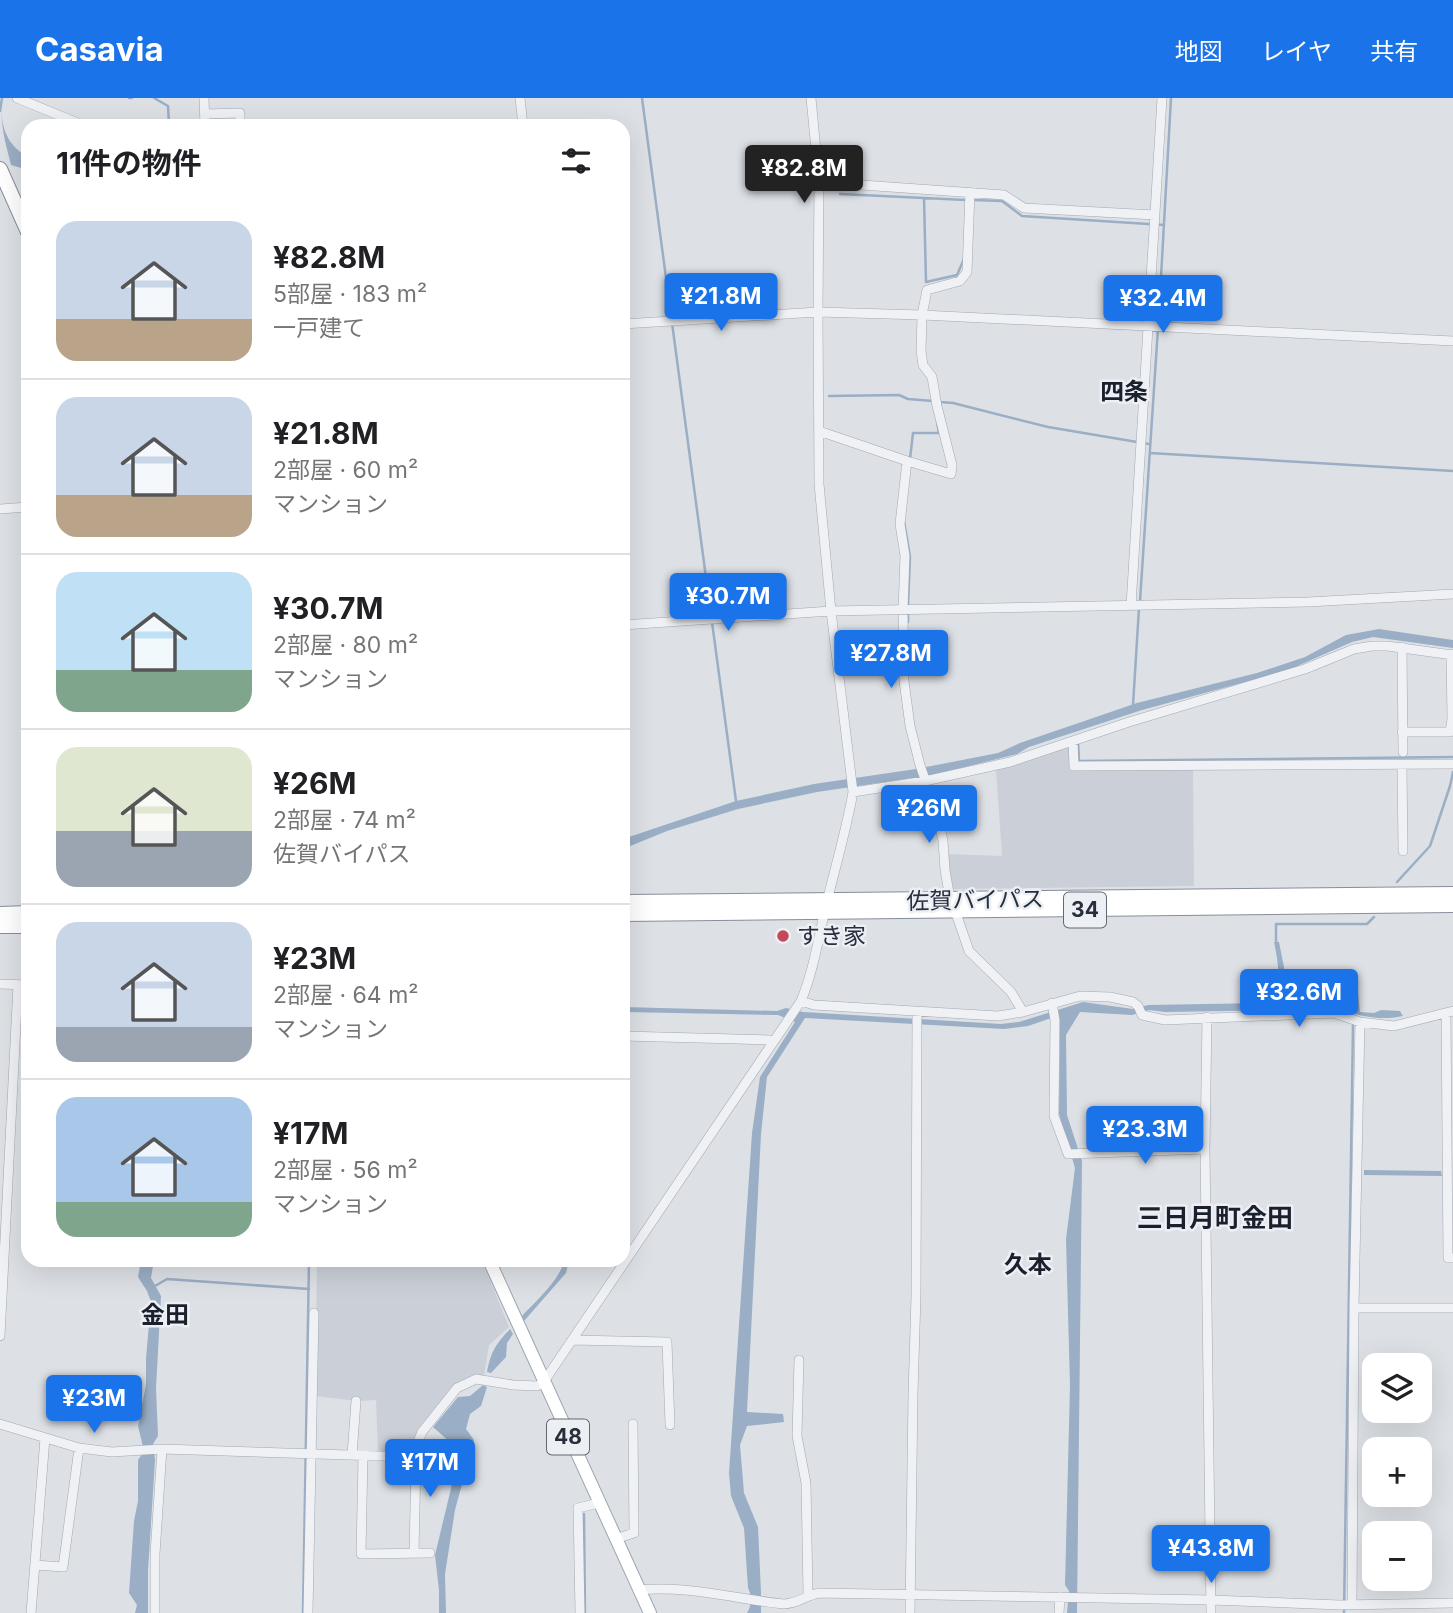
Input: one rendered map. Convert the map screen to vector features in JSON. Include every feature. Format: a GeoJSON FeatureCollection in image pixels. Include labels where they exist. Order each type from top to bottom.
{"type":"FeatureCollection","features":[{"type":"Feature","properties":{"kind":"highway"},"geometry":{"type":"LineString","coordinates":[[0,169],[21,216]]}},
{"type":"Feature","properties":{"kind":"highway","name":"34"},"geometry":{"type":"LineString","coordinates":[[630,894],[686,894],[716,907]]}},
{"type":"Feature","properties":{"kind":"highway","name":"佐賀バイパス"},"geometry":{"type":"LineString","coordinates":[[954,906],[1453,894]]}},
{"type":"Feature","properties":{"kind":"highway","name":"佐賀バイパス"},"geometry":{"type":"LineString","coordinates":[[630,902],[716,907],[1453,905]]}},
{"type":"Feature","properties":{"kind":"highway"},"geometry":{"type":"LineString","coordinates":[[0,905],[21,905]]}},
{"type":"Feature","properties":{"kind":"highway","name":"佐賀バイパス"},"geometry":{"type":"LineString","coordinates":[[630,913],[716,907]]}},
{"type":"Feature","properties":{"kind":"highway","name":"34"},"geometry":{"type":"LineString","coordinates":[[630,923],[682,922],[716,907]]}},
{"type":"Feature","properties":{"kind":"highway"},"geometry":{"type":"LineString","coordinates":[[0,914],[21,913]]}},
{"type":"Feature","properties":{"kind":"highway"},"geometry":{"type":"LineString","coordinates":[[0,926],[21,926]]}},
{"type":"Feature","properties":{"kind":"highway"},"geometry":{"type":"LineString","coordinates":[[0,934],[21,934]]}},
{"type":"Feature","properties":{"kind":"main road","name":"48"},"geometry":{"type":"LineString","coordinates":[[492,1267],[650,1613]]}},
{"type":"Feature","properties":{"kind":"street"},"geometry":{"type":"LineString","coordinates":[[17,98],[68,119]]}},
{"type":"Feature","properties":{"kind":"street"},"geometry":{"type":"LineString","coordinates":[[204,98],[205,119]]}},
{"type":"Feature","properties":{"kind":"street"},"geometry":{"type":"LineString","coordinates":[[520,98],[522,119]]}},
{"type":"Feature","properties":{"kind":"street"},"geometry":{"type":"LineString","coordinates":[[630,1254],[799,1004],[810,979],[853,792],[820,495],[819,183],[811,98]]}},
{"type":"Feature","properties":{"kind":"street"},"geometry":{"type":"LineString","coordinates":[[1131,606],[1162,98]]}},
{"type":"Feature","properties":{"kind":"street"},"geometry":{"type":"LineString","coordinates":[[205,114],[240,113],[240,119]]}},
{"type":"Feature","properties":{"kind":"street"},"geometry":{"type":"LineString","coordinates":[[819,183],[1004,195],[1024,208],[1155,215]]}},
{"type":"Feature","properties":{"kind":"street"},"geometry":{"type":"LineString","coordinates":[[819,431],[951,474],[932,377],[923,365],[922,315],[927,290],[960,281],[967,272],[970,192]]}},
{"type":"Feature","properties":{"kind":"street"},"geometry":{"type":"LineString","coordinates":[[630,324],[818,312],[1453,341]]}},
{"type":"Feature","properties":{"kind":"street"},"geometry":{"type":"LineString","coordinates":[[910,462],[900,524],[905,556],[904,681],[910,726],[937,814],[949,893],[969,951],[1011,992],[1023,1012]]}},
{"type":"Feature","properties":{"kind":"street"},"geometry":{"type":"LineString","coordinates":[[0,509],[21,508]]}},
{"type":"Feature","properties":{"kind":"street"},"geometry":{"type":"LineString","coordinates":[[630,625],[831,611],[1308,602],[1453,594]]}},
{"type":"Feature","properties":{"kind":"street"},"geometry":{"type":"LineString","coordinates":[[853,792],[925,781],[1010,762],[1129,722],[1305,670],[1354,649],[1372,646],[1452,654],[1450,732],[1402,732]]}},
{"type":"Feature","properties":{"kind":"street"},"geometry":{"type":"LineString","coordinates":[[1402,648],[1403,751]]}},
{"type":"Feature","properties":{"kind":"street"},"geometry":{"type":"LineString","coordinates":[[1077,740],[1074,766],[1451,764]]}},
{"type":"Feature","properties":{"kind":"street"},"geometry":{"type":"LineString","coordinates":[[1402,765],[1403,851]]}},
{"type":"Feature","properties":{"kind":"street"},"geometry":{"type":"LineString","coordinates":[[0,984],[21,985]]}},
{"type":"Feature","properties":{"kind":"street"},"geometry":{"type":"LineString","coordinates":[[799,1004],[917,1019],[998,1016],[1053,1006],[1080,996],[1133,1002],[1140,1010],[1165,1020],[1334,1013],[1360,1022],[1394,1026],[1450,1012],[1448,1258],[1453,1258]]}},
{"type":"Feature","properties":{"kind":"street"},"geometry":{"type":"LineString","coordinates":[[1053,1006],[1054,1116],[1068,1154],[1205,1149]]}},
{"type":"Feature","properties":{"kind":"street"},"geometry":{"type":"LineString","coordinates":[[0,1336],[21,1016]]}},
{"type":"Feature","properties":{"kind":"street"},"geometry":{"type":"LineString","coordinates":[[1207,1017],[1205,1149],[1211,1613]]}},
{"type":"Feature","properties":{"kind":"street"},"geometry":{"type":"LineString","coordinates":[[910,1613],[912,1394],[916,1296],[917,1019]]}},
{"type":"Feature","properties":{"kind":"street"},"geometry":{"type":"LineString","coordinates":[[1352,1605],[1360,1022]]}},
{"type":"Feature","properties":{"kind":"street"},"geometry":{"type":"LineString","coordinates":[[630,1036],[773,1042]]}},
{"type":"Feature","properties":{"kind":"street"},"geometry":{"type":"LineString","coordinates":[[412,1457],[422,1432],[457,1388],[476,1379],[513,1385],[537,1386],[543,1383],[621,1267]]}},
{"type":"Feature","properties":{"kind":"street"},"geometry":{"type":"LineString","coordinates":[[1354,1308],[1453,1308]]}},
{"type":"Feature","properties":{"kind":"street"},"geometry":{"type":"LineString","coordinates":[[308,1613],[307,1454],[314,1313]]}},
{"type":"Feature","properties":{"kind":"street"},"geometry":{"type":"LineString","coordinates":[[572,1340],[667,1342],[670,1424]]}},
{"type":"Feature","properties":{"kind":"street"},"geometry":{"type":"LineString","coordinates":[[799,1360],[797,1436],[806,1483],[808,1595]]}},
{"type":"Feature","properties":{"kind":"street"},"geometry":{"type":"LineString","coordinates":[[352,1455],[356,1401]]}},
{"type":"Feature","properties":{"kind":"street"},"geometry":{"type":"LineString","coordinates":[[0,1424],[79,1448],[112,1452],[159,1449],[412,1457],[416,1462],[414,1553]]}},
{"type":"Feature","properties":{"kind":"street"},"geometry":{"type":"LineString","coordinates":[[615,1539],[634,1533],[633,1424]]}},
{"type":"Feature","properties":{"kind":"street"},"geometry":{"type":"LineString","coordinates":[[31,1613],[45,1438]]}},
{"type":"Feature","properties":{"kind":"street"},"geometry":{"type":"LineString","coordinates":[[35,1564],[63,1567],[79,1448]]}},
{"type":"Feature","properties":{"kind":"street"},"geometry":{"type":"LineString","coordinates":[[155,1613],[159,1449]]}},
{"type":"Feature","properties":{"kind":"street"},"geometry":{"type":"LineString","coordinates":[[363,1455],[361,1554],[430,1553]]}},
{"type":"Feature","properties":{"kind":"street"},"geometry":{"type":"LineString","coordinates":[[580,1613],[578,1508],[599,1503]]}},
{"type":"Feature","properties":{"kind":"street"},"geometry":{"type":"LineString","coordinates":[[638,1590],[680,1588],[784,1604],[796,1604],[808,1595],[819,1593],[1340,1605],[1453,1603]]}},
{"type":"Feature","properties":{"kind":"street"},"geometry":{"type":"LineString","coordinates":[[1059,1613],[1063,1597]]}},
{"type":"Feature","properties":{"kind":"shaded area"},"geometry":{"type":"Polygon","coordinates":[[[1070,746],[1072,770],[1193,770],[1194,886],[953,889],[948,875],[948,854],[1002,856],[996,769],[1070,746]]]}},
{"type":"Feature","properties":{"kind":"shaded area"},"geometry":{"type":"Polygon","coordinates":[[[317,1267],[485,1267],[509,1327],[489,1345],[484,1376],[474,1376],[454,1385],[418,1430],[407,1454],[378,1452],[376,1400],[356,1401],[315,1396],[317,1267]]]}},
{"type":"Feature","properties":{"kind":"water"},"geometry":{"type":"Polygon","coordinates":[[[3,124],[10,142],[21,153],[21,168],[11,165],[3,124]]]}},
{"type":"Feature","properties":{"kind":"water"},"geometry":{"type":"Polygon","coordinates":[[[1379,629],[1453,640],[1453,648],[1373,637],[1352,642],[1286,671],[1142,710],[1029,747],[1017,754],[933,775],[817,792],[738,809],[667,831],[630,846],[630,837],[736,801],[814,784],[916,769],[998,753],[1137,703],[1257,673],[1305,657],[1346,635],[1379,629]]]}},
{"type":"Feature","properties":{"kind":"water"},"geometry":{"type":"Polygon","coordinates":[[[1274,942],[1279,942],[1284,967],[1284,1002],[1290,1007],[1316,1006],[1320,1002],[1336,1004],[1341,996],[1356,997],[1358,993],[1360,1012],[1400,1011],[1403,1016],[1370,1017],[1337,1009],[1149,1010],[1132,1015],[1080,1012],[1066,1035],[1067,1115],[1082,1161],[1077,1613],[1067,1613],[1069,1591],[1065,1585],[1070,1385],[1066,1239],[1075,1168],[1059,1114],[1060,1019],[1057,1016],[1028,1026],[1004,1029],[805,1018],[767,1077],[761,1134],[747,1412],[783,1414],[784,1422],[747,1426],[740,1445],[744,1493],[758,1527],[761,1593],[761,1613],[747,1613],[751,1600],[744,1528],[731,1496],[729,1473],[752,1133],[760,1077],[795,1022],[778,1015],[630,1012],[630,1007],[777,1011],[786,1008],[803,1012],[1001,1024],[1019,1022],[1083,1002],[1133,1009],[1148,1005],[1264,1003],[1272,1000],[1275,993],[1278,964],[1274,942]]]}},
{"type":"Feature","properties":{"kind":"water"},"geometry":{"type":"Polygon","coordinates":[[[1364,1170],[1441,1171],[1442,1176],[1364,1175],[1364,1170]]]}},
{"type":"Feature","properties":{"kind":"water"},"geometry":{"type":"Polygon","coordinates":[[[140,1267],[153,1267],[151,1278],[161,1296],[156,1388],[158,1436],[153,1444],[155,1460],[148,1613],[135,1613],[137,1605],[129,1593],[138,1501],[138,1460],[144,1451],[138,1426],[146,1384],[151,1302],[138,1277],[140,1267]]]}},
{"type":"Feature","properties":{"kind":"water"},"geometry":{"type":"Polygon","coordinates":[[[562,1267],[567,1267],[566,1273],[524,1321],[522,1316],[562,1267]]]}},
{"type":"Feature","properties":{"kind":"water"},"geometry":{"type":"Polygon","coordinates":[[[510,1329],[513,1334],[507,1343],[506,1357],[491,1373],[487,1372],[495,1348],[510,1329]]]}},
{"type":"Feature","properties":{"kind":"water"},"geometry":{"type":"Polygon","coordinates":[[[483,1385],[487,1387],[481,1406],[470,1414],[466,1429],[474,1440],[455,1510],[445,1574],[446,1613],[439,1613],[435,1555],[460,1451],[433,1427],[458,1397],[470,1396],[483,1385]]]}},
{"type":"Feature","properties":{"kind":"waterway"},"geometry":{"type":"LineString","coordinates":[[0,111],[2,98]]}},
{"type":"Feature","properties":{"kind":"waterway"},"geometry":{"type":"LineString","coordinates":[[154,98],[168,106],[169,119]]}},
{"type":"Feature","properties":{"kind":"waterway"},"geometry":{"type":"LineString","coordinates":[[642,98],[711,615]]}},
{"type":"Feature","properties":{"kind":"waterway"},"geometry":{"type":"LineString","coordinates":[[1140,601],[1171,98]]}},
{"type":"Feature","properties":{"kind":"waterway"},"geometry":{"type":"LineString","coordinates":[[840,194],[966,200]]}},
{"type":"Feature","properties":{"kind":"waterway"},"geometry":{"type":"LineString","coordinates":[[924,198],[926,282],[957,275],[964,259]]}},
{"type":"Feature","properties":{"kind":"waterway"},"geometry":{"type":"LineString","coordinates":[[973,200],[1002,201],[1022,216],[1164,225]]}},
{"type":"Feature","properties":{"kind":"waterway"},"geometry":{"type":"LineString","coordinates":[[829,396],[899,395],[908,399],[933,401]]}},
{"type":"Feature","properties":{"kind":"waterway"},"geometry":{"type":"LineString","coordinates":[[940,402],[1048,427],[1149,444]]}},
{"type":"Feature","properties":{"kind":"waterway"},"geometry":{"type":"LineString","coordinates":[[910,459],[913,433],[939,433],[937,422]]}},
{"type":"Feature","properties":{"kind":"waterway"},"geometry":{"type":"LineString","coordinates":[[1150,453],[1453,471]]}},
{"type":"Feature","properties":{"kind":"waterway"},"geometry":{"type":"LineString","coordinates":[[904,521],[910,557],[908,605]]}},
{"type":"Feature","properties":{"kind":"waterway"},"geometry":{"type":"LineString","coordinates":[[1133,705],[1139,608]]}},
{"type":"Feature","properties":{"kind":"waterway"},"geometry":{"type":"LineString","coordinates":[[908,612],[908,622]]}},
{"type":"Feature","properties":{"kind":"waterway"},"geometry":{"type":"LineString","coordinates":[[712,622],[736,801]]}},
{"type":"Feature","properties":{"kind":"waterway"},"geometry":{"type":"LineString","coordinates":[[1078,741],[1079,761],[1453,757]]}},
{"type":"Feature","properties":{"kind":"waterway"},"geometry":{"type":"LineString","coordinates":[[1397,882],[1430,846],[1453,772]]}},
{"type":"Feature","properties":{"kind":"waterway"},"geometry":{"type":"LineString","coordinates":[[1276,942],[1276,924],[1367,924],[1374,917]]}},
{"type":"Feature","properties":{"kind":"waterway"},"geometry":{"type":"LineString","coordinates":[[1344,1613],[1353,1025]]}},
{"type":"Feature","properties":{"kind":"waterway"},"geometry":{"type":"LineString","coordinates":[[303,1613],[309,1267]]}},
{"type":"Feature","properties":{"kind":"waterway"},"geometry":{"type":"LineString","coordinates":[[155,1286],[167,1279],[309,1289]]}},
{"type":"Feature","properties":{"kind":"waterway"},"geometry":{"type":"LineString","coordinates":[[584,1514],[585,1613]]}},
{"type":"Feature","properties":{"kind":"place","name":"すき家"},"geometry":{"type":"Point","coordinates":[783,936]}},
{"type":"Feature","properties":{"kind":"district","name":"四条"},"geometry":{"type":"Point","coordinates":[1124,392]}},
{"type":"Feature","properties":{"kind":"district","name":"三日月町金田"},"geometry":{"type":"Point","coordinates":[1215,1218]}},
{"type":"Feature","properties":{"kind":"district","name":"久本"},"geometry":{"type":"Point","coordinates":[1028,1265]}},
{"type":"Feature","properties":{"kind":"district","name":"金田"},"geometry":{"type":"Point","coordinates":[165,1315]}}]}
